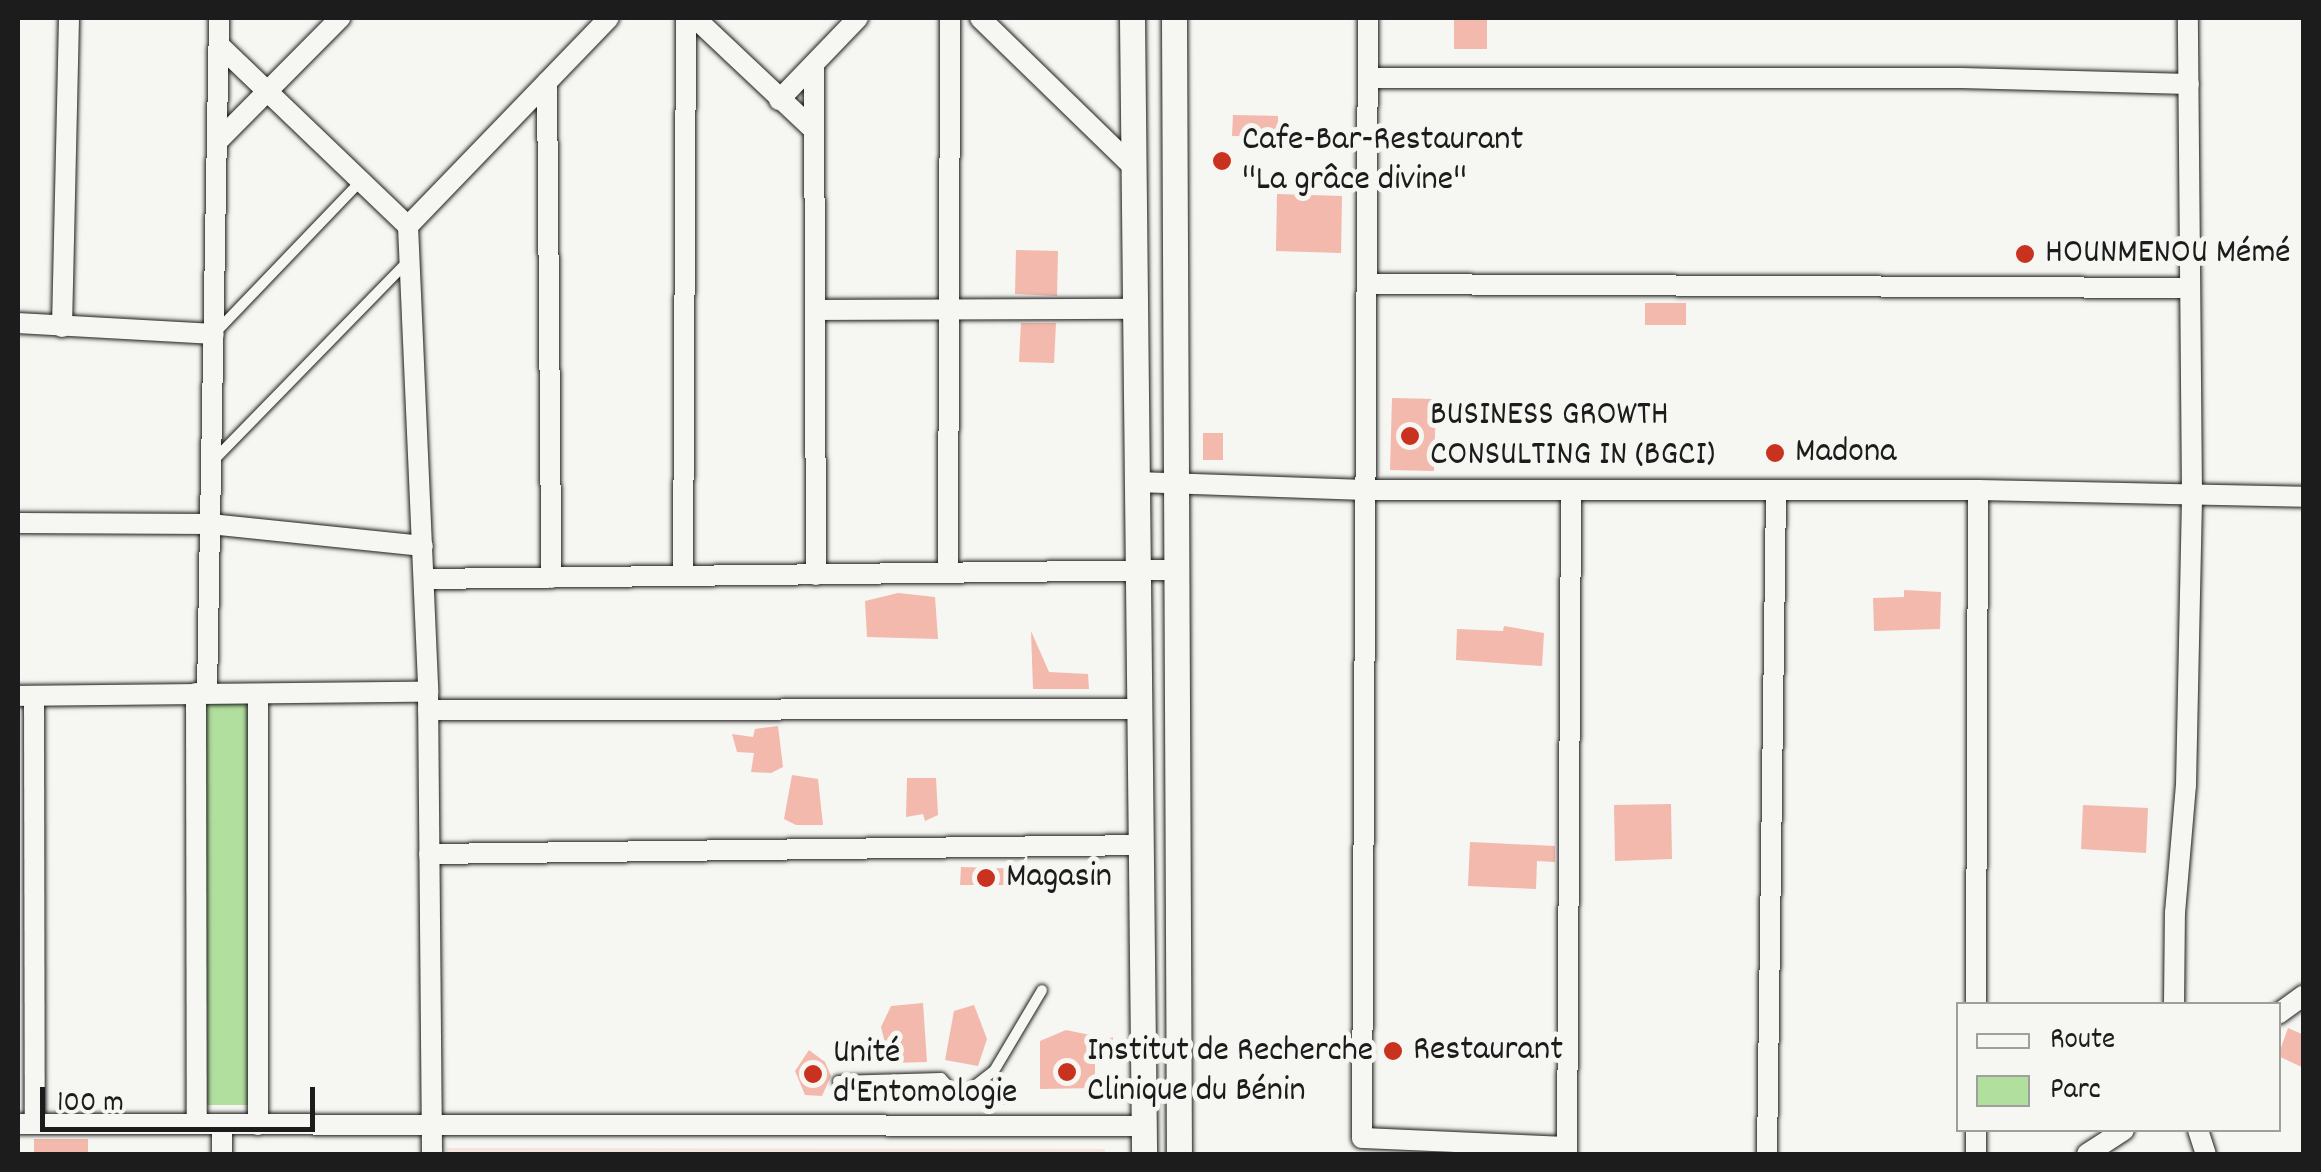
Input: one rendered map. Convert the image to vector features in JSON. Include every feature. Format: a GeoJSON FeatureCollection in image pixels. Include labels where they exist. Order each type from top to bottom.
{"type":"FeatureCollection","features":[{"type":"Feature","properties":{"kind":"street"},"geometry":{"type":"LineString","coordinates":[[62,327],[69,18]]}},
{"type":"Feature","properties":{"kind":"street"},"geometry":{"type":"LineString","coordinates":[[197,1124],[202,693],[212,462],[219,18]]}},
{"type":"Feature","properties":{"kind":"street"},"geometry":{"type":"LineString","coordinates":[[217,142],[340,18]]}},
{"type":"Feature","properties":{"kind":"street"},"geometry":{"type":"LineString","coordinates":[[408,226],[609,18]]}},
{"type":"Feature","properties":{"kind":"street"},"geometry":{"type":"LineString","coordinates":[[684,576],[686,18]]}},
{"type":"Feature","properties":{"kind":"street"},"geometry":{"type":"LineString","coordinates":[[695,18],[814,130]]}},
{"type":"Feature","properties":{"kind":"street"},"geometry":{"type":"LineString","coordinates":[[779,100],[858,18]]}},
{"type":"Feature","properties":{"kind":"street"},"geometry":{"type":"LineString","coordinates":[[948,573],[950,18]]}},
{"type":"Feature","properties":{"kind":"street"},"geometry":{"type":"LineString","coordinates":[[980,18],[1133,167]]}},
{"type":"Feature","properties":{"kind":"street"},"geometry":{"type":"LineString","coordinates":[[1132,18],[1144,1154]]}},
{"type":"Feature","properties":{"kind":"street"},"geometry":{"type":"LineString","coordinates":[[1174,18],[1179,1154]]}},
{"type":"Feature","properties":{"kind":"street"},"geometry":{"type":"LineString","coordinates":[[1368,18],[1362,1138],[1567,1151],[1572,490]]}},
{"type":"Feature","properties":{"kind":"street"},"geometry":{"type":"LineString","coordinates":[[2174,1002],[2171,980],[2186,785],[2192,495],[2188,18]]}},
{"type":"Feature","properties":{"kind":"street"},"geometry":{"type":"LineString","coordinates":[[219,45],[408,226],[428,701],[432,1154]]}},
{"type":"Feature","properties":{"kind":"street"},"geometry":{"type":"LineString","coordinates":[[814,66],[816,574]]}},
{"type":"Feature","properties":{"kind":"street"},"geometry":{"type":"LineString","coordinates":[[1368,78],[1960,78],[2189,84]]}},
{"type":"Feature","properties":{"kind":"street"},"geometry":{"type":"LineString","coordinates":[[547,82],[551,578]]}},
{"type":"Feature","properties":{"kind":"street"},"geometry":{"type":"LineString","coordinates":[[1367,284],[2189,288]]}},
{"type":"Feature","properties":{"kind":"street"},"geometry":{"type":"LineString","coordinates":[[815,310],[1135,309]]}},
{"type":"Feature","properties":{"kind":"street"},"geometry":{"type":"LineString","coordinates":[[18,323],[214,334]]}},
{"type":"Feature","properties":{"kind":"street"},"geometry":{"type":"LineString","coordinates":[[1137,482],[1365,490],[1978,490],[2304,497]]}},
{"type":"Feature","properties":{"kind":"street"},"geometry":{"type":"LineString","coordinates":[[1976,1002],[1978,490]]}},
{"type":"Feature","properties":{"kind":"street"},"geometry":{"type":"LineString","coordinates":[[1767,1154],[1776,492]]}},
{"type":"Feature","properties":{"kind":"street"},"geometry":{"type":"LineString","coordinates":[[18,523],[210,524],[423,546]]}},
{"type":"Feature","properties":{"kind":"street"},"geometry":{"type":"LineString","coordinates":[[424,580],[1177,570]]}},
{"type":"Feature","properties":{"kind":"street"},"geometry":{"type":"LineString","coordinates":[[1140,709],[428,701],[202,693],[26,696],[26,1124],[1144,1126]]}},
{"type":"Feature","properties":{"kind":"street"},"geometry":{"type":"LineString","coordinates":[[258,694],[258,1125]]}},
{"type":"Feature","properties":{"kind":"street"},"geometry":{"type":"LineString","coordinates":[[430,854],[1141,845]]}},
{"type":"Feature","properties":{"kind":"street"},"geometry":{"type":"LineString","coordinates":[[2281,1012],[2304,995]]}},
{"type":"Feature","properties":{"kind":"street"},"geometry":{"type":"LineString","coordinates":[[222,1124],[222,1154]]}},
{"type":"Feature","properties":{"kind":"street"},"geometry":{"type":"LineString","coordinates":[[2086,1154],[2121,1132]]}},
{"type":"Feature","properties":{"kind":"lane"},"geometry":{"type":"LineString","coordinates":[[214,334],[361,181]]}},
{"type":"Feature","properties":{"kind":"lane"},"geometry":{"type":"LineString","coordinates":[[212,462],[410,258]]}},
{"type":"Feature","properties":{"kind":"lane"},"geometry":{"type":"LineString","coordinates":[[838,1081],[941,1078],[953,1091],[968,1092],[994,1070],[1042,990]]}},
{"type":"Feature","properties":{"kind":"shaded area"},"geometry":{"type":"Polygon","coordinates":[[[446,1148],[1105,1149],[1105,1154],[446,1154],[446,1148]]]}},
{"type":"Feature","properties":{"kind":"green space"},"geometry":{"type":"Polygon","coordinates":[[[203,704],[252,704],[251,1105],[203,1105],[203,704]]]}},
{"type":"Feature","properties":{"kind":"building"},"geometry":{"type":"Polygon","coordinates":[[[1454,18],[1487,18],[1487,49],[1454,49],[1454,18]]]}},
{"type":"Feature","properties":{"kind":"building"},"geometry":{"type":"Polygon","coordinates":[[[1233,115],[1278,116],[1278,137],[1232,136],[1233,115]]]}},
{"type":"Feature","properties":{"kind":"building"},"geometry":{"type":"Polygon","coordinates":[[[1277,194],[1342,196],[1341,253],[1276,251],[1277,194]]]}},
{"type":"Feature","properties":{"kind":"building"},"geometry":{"type":"Polygon","coordinates":[[[1016,250],[1058,251],[1057,296],[1015,294],[1016,250]]]}},
{"type":"Feature","properties":{"kind":"building"},"geometry":{"type":"Polygon","coordinates":[[[1645,303],[1686,303],[1686,325],[1645,325],[1645,303]]]}},
{"type":"Feature","properties":{"kind":"building"},"geometry":{"type":"Polygon","coordinates":[[[1021,323],[1056,323],[1054,363],[1019,362],[1021,323]]]}},
{"type":"Feature","properties":{"kind":"building"},"geometry":{"type":"Polygon","coordinates":[[[1392,398],[1436,399],[1434,471],[1390,470],[1392,398]]]}},
{"type":"Feature","properties":{"kind":"building"},"geometry":{"type":"Polygon","coordinates":[[[1203,433],[1223,433],[1223,460],[1203,460],[1203,433]]]}},
{"type":"Feature","properties":{"kind":"building"},"geometry":{"type":"Polygon","coordinates":[[[1904,590],[1941,592],[1940,629],[1874,631],[1873,598],[1904,597],[1904,590]]]}},
{"type":"Feature","properties":{"kind":"building"},"geometry":{"type":"Polygon","coordinates":[[[898,593],[935,597],[938,639],[867,637],[865,601],[898,593]]]}},
{"type":"Feature","properties":{"kind":"building"},"geometry":{"type":"Polygon","coordinates":[[[1504,626],[1544,633],[1542,666],[1456,660],[1457,629],[1503,631],[1504,626]]]}},
{"type":"Feature","properties":{"kind":"building"},"geometry":{"type":"Polygon","coordinates":[[[1031,631],[1049,672],[1088,674],[1089,689],[1033,689],[1031,631]]]}},
{"type":"Feature","properties":{"kind":"building"},"geometry":{"type":"Polygon","coordinates":[[[778,726],[783,767],[771,773],[751,772],[754,753],[737,752],[732,734],[753,737],[755,729],[778,726]]]}},
{"type":"Feature","properties":{"kind":"building"},"geometry":{"type":"Polygon","coordinates":[[[792,775],[818,779],[823,825],[796,825],[784,819],[792,775]]]}},
{"type":"Feature","properties":{"kind":"building"},"geometry":{"type":"Polygon","coordinates":[[[907,778],[936,778],[938,815],[925,821],[923,814],[906,817],[907,778]]]}},
{"type":"Feature","properties":{"kind":"building"},"geometry":{"type":"Polygon","coordinates":[[[1671,804],[1672,859],[1615,861],[1614,805],[1671,804]]]}},
{"type":"Feature","properties":{"kind":"building"},"geometry":{"type":"Polygon","coordinates":[[[2083,805],[2148,808],[2146,853],[2081,849],[2083,805]]]}},
{"type":"Feature","properties":{"kind":"building"},"geometry":{"type":"Polygon","coordinates":[[[1470,842],[1555,846],[1555,862],[1537,861],[1536,889],[1468,886],[1470,842]]]}},
{"type":"Feature","properties":{"kind":"building"},"geometry":{"type":"Polygon","coordinates":[[[961,867],[1059,870],[1059,888],[1011,878],[1009,885],[960,885],[961,867]]]}},
{"type":"Feature","properties":{"kind":"building"},"geometry":{"type":"Polygon","coordinates":[[[923,1003],[927,1062],[890,1063],[881,1027],[891,1006],[923,1003]]]}},
{"type":"Feature","properties":{"kind":"building"},"geometry":{"type":"Polygon","coordinates":[[[974,1005],[987,1039],[978,1066],[945,1060],[954,1011],[974,1005]]]}},
{"type":"Feature","properties":{"kind":"building"},"geometry":{"type":"Polygon","coordinates":[[[2288,1028],[2304,1035],[2304,1068],[2281,1057],[2288,1028]]]}},
{"type":"Feature","properties":{"kind":"building","name":"Institut de Recherche Clinique du Bénin"},"geometry":{"type":"Polygon","coordinates":[[[1066,1030],[1090,1035],[1093,1046],[1113,1037],[1112,1057],[1095,1059],[1095,1088],[1040,1089],[1040,1041],[1066,1030]]]}},
{"type":"Feature","properties":{"kind":"building","name":"Unité d'Entomologie"},"geometry":{"type":"Polygon","coordinates":[[[809,1050],[825,1062],[831,1076],[822,1096],[805,1095],[795,1071],[809,1050]]]}},
{"type":"Feature","properties":{"kind":"building"},"geometry":{"type":"Polygon","coordinates":[[[1011,1082],[1010,1105],[984,1105],[985,1089],[1011,1082]]]}},
{"type":"Feature","properties":{"kind":"building"},"geometry":{"type":"Polygon","coordinates":[[[34,1139],[88,1139],[88,1154],[34,1154],[34,1139]]]}},
{"type":"Feature","properties":{"kind":"place","name":"Cafe-Bar-Restaurant ''La grâce divine''"},"geometry":{"type":"Point","coordinates":[1222,161]}},
{"type":"Feature","properties":{"kind":"place","name":"HOUNMENOU Mémé"},"geometry":{"type":"Point","coordinates":[2025,254]}},
{"type":"Feature","properties":{"kind":"place","name":"BUSINESS GROWTH CONSULTING IN (BGCI)"},"geometry":{"type":"Point","coordinates":[1410,436]}},
{"type":"Feature","properties":{"kind":"place","name":"Madona"},"geometry":{"type":"Point","coordinates":[1775,453]}},
{"type":"Feature","properties":{"kind":"place","name":"Magasin"},"geometry":{"type":"Point","coordinates":[986,878]}},
{"type":"Feature","properties":{"kind":"place","name":"Restaurant"},"geometry":{"type":"Point","coordinates":[1393,1051]}},
{"type":"Feature","properties":{"kind":"place","name":"Institut de Recherche Clinique du Bénin"},"geometry":{"type":"Point","coordinates":[1067,1072]}},
{"type":"Feature","properties":{"kind":"place","name":"Unité d'Entomologie"},"geometry":{"type":"Point","coordinates":[813,1074]}}]}
